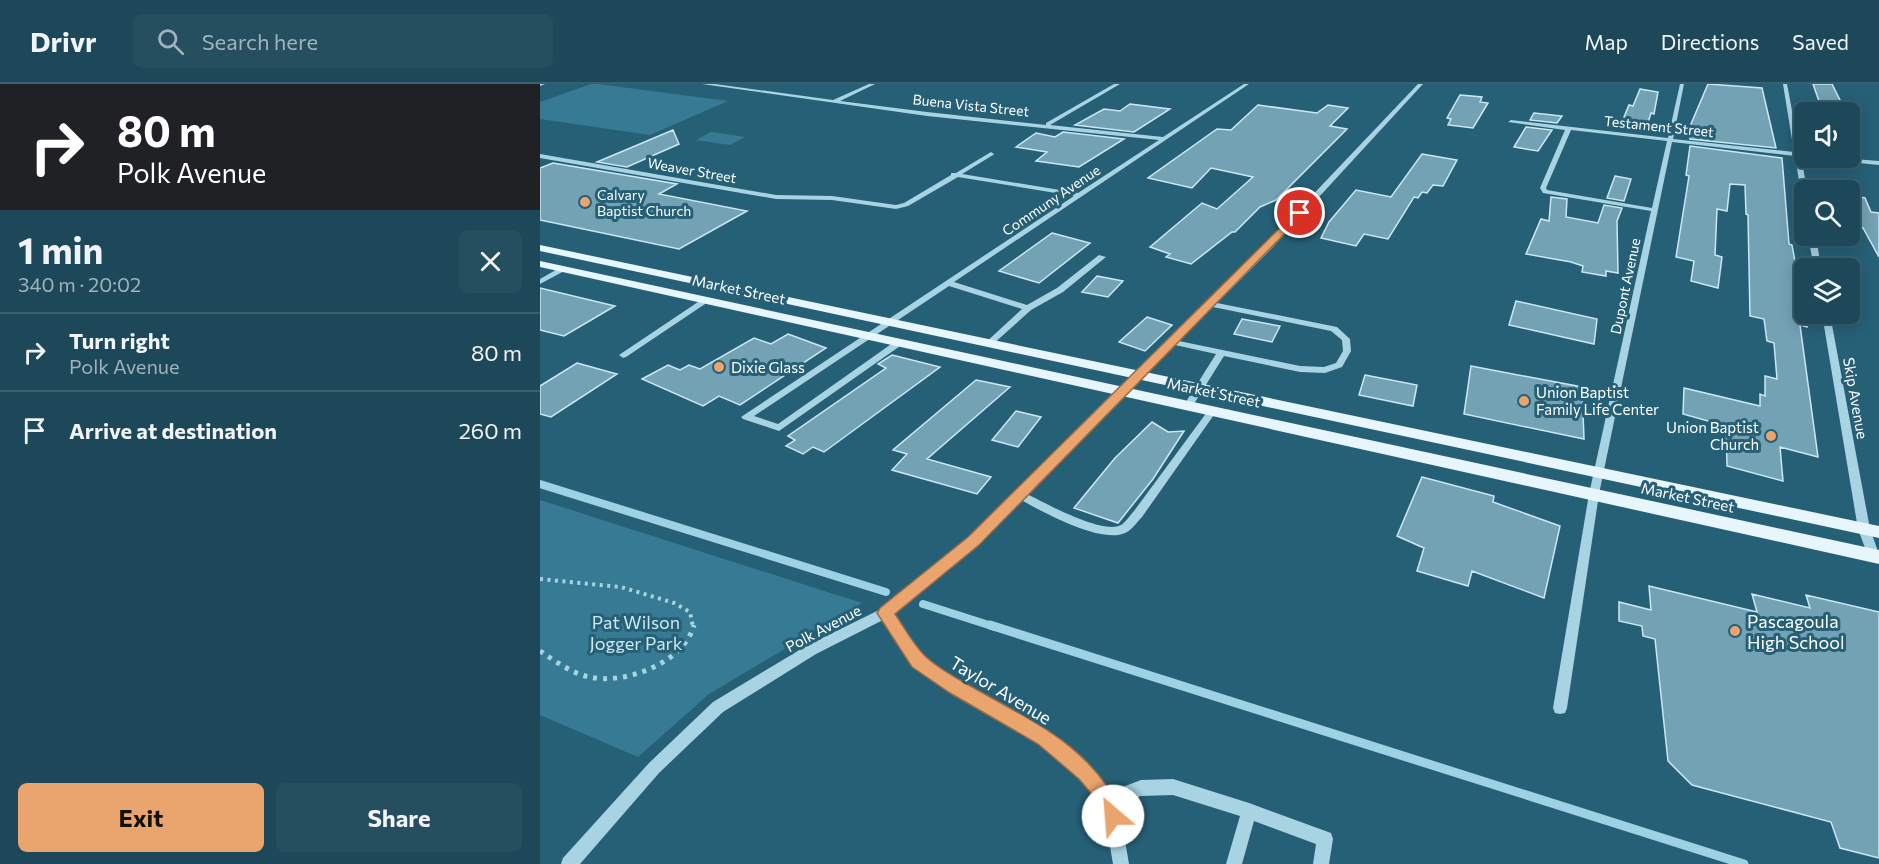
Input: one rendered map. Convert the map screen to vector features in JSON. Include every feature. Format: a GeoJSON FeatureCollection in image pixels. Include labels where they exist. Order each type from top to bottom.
{"type":"FeatureCollection","features":[{"type":"Feature","properties":{"kind":"main road","name":"Market Street"},"geometry":{"type":"LineString","coordinates":[[540,248],[1871,530]]}},
{"type":"Feature","properties":{"kind":"main road","name":"Market Street"},"geometry":{"type":"LineString","coordinates":[[540,264],[1877,557]]}},
{"type":"Feature","properties":{"kind":"street","name":"Buena Vista Street"},"geometry":{"type":"LineString","coordinates":[[704,84],[960,117],[1048,124],[1165,139]]}},
{"type":"Feature","properties":{"kind":"street"},"geometry":{"type":"LineString","coordinates":[[834,101],[873,84]]}},
{"type":"Feature","properties":{"kind":"street"},"geometry":{"type":"LineString","coordinates":[[1048,124],[1118,84]]}},
{"type":"Feature","properties":{"kind":"street","name":"Communy Avenue"},"geometry":{"type":"LineString","coordinates":[[900,342],[779,428],[746,417],[1247,84]]}},
{"type":"Feature","properties":{"kind":"street","name":"Polk Avenue"},"geometry":{"type":"LineString","coordinates":[[569,864],[654,768],[718,707],[801,656],[885,613],[946,566],[1210,304],[1421,84]]}},
{"type":"Feature","properties":{"kind":"street","name":"Dupont Avenue"},"geometry":{"type":"LineString","coordinates":[[1560,708],[1598,472],[1682,84]]}},
{"type":"Feature","properties":{"kind":"street"},"geometry":{"type":"LineString","coordinates":[[1785,84],[1794,123]]}},
{"type":"Feature","properties":{"kind":"street","name":"Testament Street"},"geometry":{"type":"LineString","coordinates":[[1511,122],[1794,153]]}},
{"type":"Feature","properties":{"kind":"street"},"geometry":{"type":"LineString","coordinates":[[1569,128],[1543,190],[1553,195],[1655,210]]}},
{"type":"Feature","properties":{"kind":"street"},"geometry":{"type":"LineString","coordinates":[[953,174],[991,154]]}},
{"type":"Feature","properties":{"kind":"street","name":"Weaver Street"},"geometry":{"type":"LineString","coordinates":[[540,156],[776,197],[840,199],[896,207],[912,202],[953,174]]}},
{"type":"Feature","properties":{"kind":"street"},"geometry":{"type":"LineString","coordinates":[[1860,161],[1879,163]]}},
{"type":"Feature","properties":{"kind":"street"},"geometry":{"type":"LineString","coordinates":[[953,174],[1078,195]]}},
{"type":"Feature","properties":{"kind":"street"},"geometry":{"type":"LineString","coordinates":[[989,343],[1028,308],[1060,290],[1102,257]]}},
{"type":"Feature","properties":{"kind":"street"},"geometry":{"type":"LineString","coordinates":[[540,282],[564,269]]}},
{"type":"Feature","properties":{"kind":"street"},"geometry":{"type":"LineString","coordinates":[[948,283],[1028,308]]}},
{"type":"Feature","properties":{"kind":"street"},"geometry":{"type":"LineString","coordinates":[[623,355],[707,300]]}},
{"type":"Feature","properties":{"kind":"street"},"geometry":{"type":"LineString","coordinates":[[1172,342],[1300,369],[1325,370],[1340,365],[1347,351],[1346,339],[1334,329],[1210,304]]}},
{"type":"Feature","properties":{"kind":"street","name":"Skip Avenue"},"geometry":{"type":"LineString","coordinates":[[1828,324],[1877,557]]}},
{"type":"Feature","properties":{"kind":"street"},"geometry":{"type":"LineString","coordinates":[[1189,405],[1222,352]]}},
{"type":"Feature","properties":{"kind":"street"},"geometry":{"type":"LineString","coordinates":[[1020,495],[1061,517],[1111,531],[1123,529],[1138,514],[1214,410]]}},
{"type":"Feature","properties":{"kind":"street","name":"Taylor Avenue"},"geometry":{"type":"LineString","coordinates":[[885,613],[918,661],[956,687],[1045,738],[1086,772],[1113,816],[1120,845],[1121,864]]}},
{"type":"Feature","properties":{"kind":"street"},"geometry":{"type":"LineString","coordinates":[[1105,801],[1141,788],[1173,787],[1249,811],[1325,839],[1321,864]]}},
{"type":"Feature","properties":{"kind":"street"},"geometry":{"type":"LineString","coordinates":[[1234,864],[1249,811]]}},
{"type":"Feature","properties":{"kind":"path"},"geometry":{"type":"LineString","coordinates":[[540,579],[558,583],[625,588],[678,604],[689,610],[694,621],[691,637],[678,651],[649,668],[620,678],[596,678],[568,670],[540,651]]}},
{"type":"Feature","properties":{"kind":"green space"},"geometry":{"type":"Polygon","coordinates":[[[591,84],[728,101],[650,135],[540,119],[540,102],[591,84]]]}},
{"type":"Feature","properties":{"kind":"green space"},"geometry":{"type":"Polygon","coordinates":[[[711,132],[745,137],[730,145],[696,140],[711,132]]]}},
{"type":"Feature","properties":{"kind":"green space","name":"Pat Wilson Jogger Park"},"geometry":{"type":"Polygon","coordinates":[[[540,500],[862,603],[709,694],[638,757],[540,715],[540,500]]]}},
{"type":"Feature","properties":{"kind":"building"},"geometry":{"type":"Polygon","coordinates":[[[1708,84],[1762,88],[1776,148],[1690,139],[1691,124],[1708,84]]]}},
{"type":"Feature","properties":{"kind":"building"},"geometry":{"type":"Polygon","coordinates":[[[1813,84],[1832,84],[1841,102],[1819,102],[1813,84]]]}},
{"type":"Feature","properties":{"kind":"building"},"geometry":{"type":"Polygon","coordinates":[[[1640,89],[1658,92],[1654,114],[1651,113],[1647,126],[1622,122],[1629,105],[1633,106],[1640,89]]]}},
{"type":"Feature","properties":{"kind":"building"},"geometry":{"type":"Polygon","coordinates":[[[1460,95],[1482,97],[1480,102],[1488,103],[1473,128],[1448,125],[1451,119],[1447,118],[1460,95]]]}},
{"type":"Feature","properties":{"kind":"building"},"geometry":{"type":"Polygon","coordinates":[[[1130,104],[1170,109],[1134,132],[1075,125],[1104,109],[1120,111],[1130,104]]]}},
{"type":"Feature","properties":{"kind":"building"},"geometry":{"type":"Polygon","coordinates":[[[1258,105],[1317,113],[1328,105],[1348,108],[1330,126],[1347,129],[1276,200],[1260,207],[1235,232],[1191,264],[1166,257],[1170,254],[1150,247],[1202,203],[1217,209],[1253,177],[1211,168],[1192,188],[1148,178],[1217,129],[1231,130],[1258,105]]]}},
{"type":"Feature","properties":{"kind":"building"},"geometry":{"type":"Polygon","coordinates":[[[1534,113],[1562,116],[1557,123],[1530,120],[1534,113]]]}},
{"type":"Feature","properties":{"kind":"building"},"geometry":{"type":"Polygon","coordinates":[[[1526,127],[1552,130],[1538,151],[1514,147],[1526,127]]]}},
{"type":"Feature","properties":{"kind":"building"},"geometry":{"type":"Polygon","coordinates":[[[673,130],[679,144],[627,167],[597,162],[673,130]]]}},
{"type":"Feature","properties":{"kind":"building"},"geometry":{"type":"Polygon","coordinates":[[[1063,132],[1124,139],[1079,167],[1036,161],[1047,152],[1016,147],[1036,133],[1055,137],[1063,132]]]}},
{"type":"Feature","properties":{"kind":"building"},"geometry":{"type":"Polygon","coordinates":[[[1690,146],[1782,158],[1789,244],[1792,245],[1794,258],[1794,324],[1806,324],[1807,327],[1800,325],[1818,457],[1780,447],[1783,481],[1727,466],[1726,426],[1683,414],[1684,388],[1760,406],[1760,394],[1765,396],[1765,376],[1777,379],[1774,343],[1767,341],[1764,319],[1750,316],[1748,215],[1746,214],[1745,185],[1730,184],[1727,211],[1717,209],[1715,255],[1722,257],[1718,288],[1691,281],[1694,261],[1676,257],[1689,176],[1686,175],[1690,146]]]}},
{"type":"Feature","properties":{"kind":"building"},"geometry":{"type":"Polygon","coordinates":[[[1422,154],[1457,160],[1443,186],[1433,185],[1427,193],[1422,192],[1418,198],[1414,197],[1388,239],[1364,234],[1356,246],[1321,238],[1329,222],[1356,190],[1391,197],[1422,154]]]}},
{"type":"Feature","properties":{"kind":"building"},"geometry":{"type":"Polygon","coordinates":[[[553,163],[677,184],[659,194],[747,211],[679,249],[540,220],[540,168],[553,163]]]}},
{"type":"Feature","properties":{"kind":"building"},"geometry":{"type":"Polygon","coordinates":[[[1615,176],[1631,179],[1624,201],[1607,198],[1615,176]]]}},
{"type":"Feature","properties":{"kind":"building"},"geometry":{"type":"Polygon","coordinates":[[[1551,197],[1567,199],[1566,217],[1598,223],[1604,205],[1622,208],[1617,221],[1618,273],[1606,271],[1606,276],[1582,272],[1583,266],[1571,262],[1526,254],[1541,219],[1549,221],[1551,197]]]}},
{"type":"Feature","properties":{"kind":"building"},"geometry":{"type":"Polygon","coordinates":[[[1860,197],[1865,198],[1871,212],[1879,213],[1879,257],[1863,228],[1860,228],[1860,197]]]}},
{"type":"Feature","properties":{"kind":"building"},"geometry":{"type":"Polygon","coordinates":[[[1052,233],[1090,243],[1039,283],[999,271],[1052,233]]]}},
{"type":"Feature","properties":{"kind":"building"},"geometry":{"type":"Polygon","coordinates":[[[1097,276],[1123,281],[1108,297],[1082,292],[1097,276]]]}},
{"type":"Feature","properties":{"kind":"building"},"geometry":{"type":"Polygon","coordinates":[[[540,288],[615,306],[564,336],[540,330],[540,288]]]}},
{"type":"Feature","properties":{"kind":"building"},"geometry":{"type":"Polygon","coordinates":[[[1516,301],[1597,319],[1594,344],[1509,325],[1516,301]]]}},
{"type":"Feature","properties":{"kind":"building"},"geometry":{"type":"Polygon","coordinates":[[[1147,317],[1172,325],[1145,351],[1119,342],[1147,317]]]}},
{"type":"Feature","properties":{"kind":"building"},"geometry":{"type":"Polygon","coordinates":[[[1242,319],[1280,326],[1272,342],[1234,334],[1242,319]]]}},
{"type":"Feature","properties":{"kind":"building"},"geometry":{"type":"Polygon","coordinates":[[[788,334],[826,348],[740,405],[719,396],[703,406],[642,379],[668,365],[680,370],[689,365],[700,369],[754,338],[771,344],[788,334]]]}},
{"type":"Feature","properties":{"kind":"building"},"geometry":{"type":"Polygon","coordinates":[[[892,355],[940,367],[824,452],[813,447],[803,454],[786,446],[795,440],[788,436],[886,368],[878,364],[892,355]]]}},
{"type":"Feature","properties":{"kind":"building"},"geometry":{"type":"Polygon","coordinates":[[[577,363],[617,374],[551,417],[540,414],[540,386],[577,363]]]}},
{"type":"Feature","properties":{"kind":"building","name":"Union Baptist Family Life Center"},"geometry":{"type":"Polygon","coordinates":[[[1471,366],[1582,387],[1584,439],[1464,414],[1471,366]]]}},
{"type":"Feature","properties":{"kind":"building"},"geometry":{"type":"Polygon","coordinates":[[[1365,375],[1417,385],[1413,406],[1359,395],[1365,375]]]}},
{"type":"Feature","properties":{"kind":"building"},"geometry":{"type":"Polygon","coordinates":[[[976,380],[1010,387],[927,459],[991,477],[977,494],[892,470],[907,454],[893,450],[976,380]]]}},
{"type":"Feature","properties":{"kind":"building"},"geometry":{"type":"Polygon","coordinates":[[[1016,411],[1041,417],[1018,447],[992,440],[1016,411]]]}},
{"type":"Feature","properties":{"kind":"building"},"geometry":{"type":"Polygon","coordinates":[[[1152,422],[1168,432],[1184,431],[1153,479],[1118,523],[1074,508],[1115,458],[1152,422]]]}},
{"type":"Feature","properties":{"kind":"building"},"geometry":{"type":"Polygon","coordinates":[[[1422,477],[1494,496],[1493,502],[1560,526],[1544,598],[1472,571],[1468,586],[1417,571],[1424,548],[1397,536],[1422,477]]]}},
{"type":"Feature","properties":{"kind":"building"},"geometry":{"type":"Polygon","coordinates":[[[1649,586],[1757,612],[1752,594],[1810,608],[1806,595],[1879,612],[1879,858],[1840,848],[1831,822],[1692,785],[1668,761],[1655,639],[1643,636],[1642,626],[1619,621],[1619,602],[1651,610],[1649,586]]]}},
{"type":"Feature","properties":{"kind":"waterway"},"geometry":{"type":"LineString","coordinates":[[540,484],[886,592]]}},
{"type":"Feature","properties":{"kind":"waterway"},"geometry":{"type":"LineString","coordinates":[[923,604],[995,627]]}},
{"type":"Feature","properties":{"kind":"waterway"},"geometry":{"type":"LineString","coordinates":[[990,625],[1744,864]]}},
{"type":"Feature","properties":{"kind":"place","name":"Calvary Baptist Church"},"geometry":{"type":"Point","coordinates":[585,202]}},
{"type":"Feature","properties":{"kind":"place","name":"Dixie Glass"},"geometry":{"type":"Point","coordinates":[719,367]}},
{"type":"Feature","properties":{"kind":"place","name":"Union Baptist Family Life Center"},"geometry":{"type":"Point","coordinates":[1524,401]}},
{"type":"Feature","properties":{"kind":"place","name":"Union Baptist Church"},"geometry":{"type":"Point","coordinates":[1771,436]}},
{"type":"Feature","properties":{"kind":"place","name":"Pascagoula High School"},"geometry":{"type":"Point","coordinates":[1735,631]}},
{"type":"Feature","properties":{"kind":"route"},"geometry":{"type":"LineString","coordinates":[[1113,816],[1097,785],[1086,772],[1045,738],[956,687],[918,661],[885,613],[946,566],[974,541],[1300,213]]}}]}
